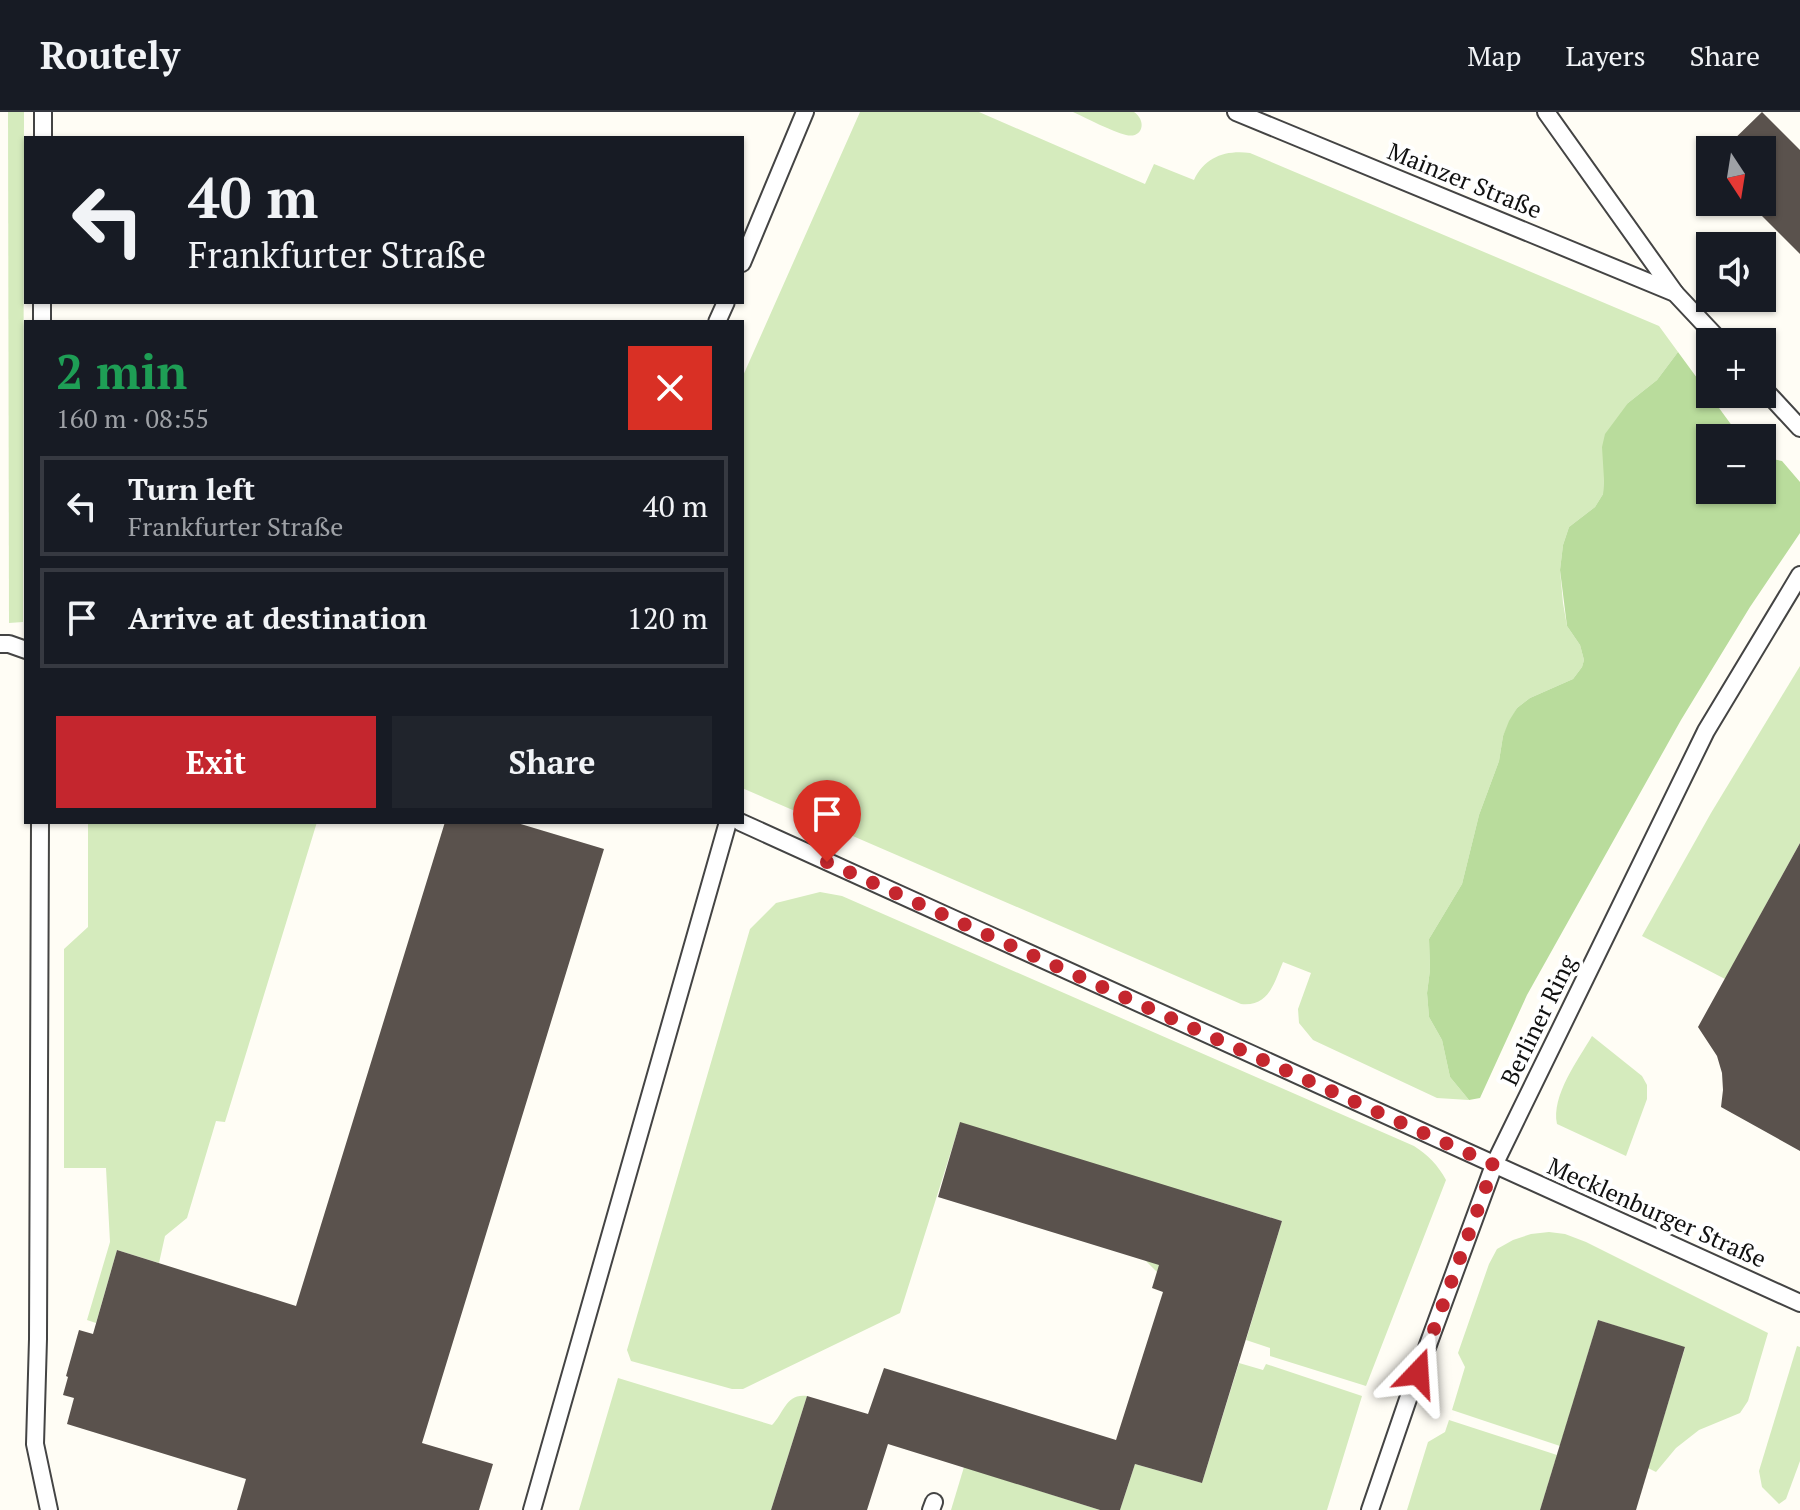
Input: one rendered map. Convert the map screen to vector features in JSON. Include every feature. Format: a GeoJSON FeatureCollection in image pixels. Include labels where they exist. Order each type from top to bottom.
{"type":"FeatureCollection","features":[{"type":"Feature","properties":{"kind":"lane"},"geometry":{"type":"LineString","coordinates":[[43,112],[43,136]]}},
{"type":"Feature","properties":{"kind":"lane"},"geometry":{"type":"LineString","coordinates":[[744,258],[805,112]]}},
{"type":"Feature","properties":{"kind":"lane","name":"Mainzer Straße"},"geometry":{"type":"LineString","coordinates":[[1236,112],[1675,293]]}},
{"type":"Feature","properties":{"kind":"lane","name":"Mainzer Straße"},"geometry":{"type":"LineString","coordinates":[[1546,112],[1675,293],[1708,328]]}},
{"type":"Feature","properties":{"kind":"lane"},"geometry":{"type":"LineString","coordinates":[[1776,402],[1800,428]]}},
{"type":"Feature","properties":{"kind":"lane","name":"Berliner Ring"},"geometry":{"type":"LineString","coordinates":[[1370,1510],[1494,1165],[1706,731],[1800,575]]}},
{"type":"Feature","properties":{"kind":"lane"},"geometry":{"type":"LineString","coordinates":[[0,644],[24,649]]}},
{"type":"Feature","properties":{"kind":"lane"},"geometry":{"type":"LineString","coordinates":[[40,824],[35,1444],[49,1510]]}},
{"type":"Feature","properties":{"kind":"lane"},"geometry":{"type":"LineString","coordinates":[[532,1510],[727,824]]}},
{"type":"Feature","properties":{"kind":"lane","name":"Mecklenburger Straße"},"geometry":{"type":"LineString","coordinates":[[744,824],[1800,1303]]}},
{"type":"Feature","properties":{"kind":"green space"},"geometry":{"type":"Polygon","coordinates":[[[8,112],[24,112],[23,622],[9,623],[8,112]]]}},
{"type":"Feature","properties":{"kind":"green space"},"geometry":{"type":"Polygon","coordinates":[[[860,112],[979,112],[1145,184],[1154,164],[1194,180],[1204,166],[1217,157],[1250,153],[1659,326],[1678,352],[1657,380],[1628,403],[1604,479],[1603,494],[1595,507],[1569,527],[1563,545],[1560,570],[1563,603],[1567,626],[1580,645],[1584,660],[1582,667],[1573,679],[1530,698],[1517,708],[1503,736],[1499,761],[1479,815],[1462,884],[1429,939],[1429,1017],[1442,1040],[1450,1077],[1469,1100],[1437,1098],[1313,1040],[1299,1023],[1298,1009],[1311,973],[1283,962],[1264,998],[1241,1004],[744,789],[744,373],[860,112]]]}},
{"type":"Feature","properties":{"kind":"green space"},"geometry":{"type":"Polygon","coordinates":[[[1073,112],[1134,112],[1142,124],[1139,132],[1126,135],[1073,112]]]}},
{"type":"Feature","properties":{"kind":"green space"},"geometry":{"type":"Polygon","coordinates":[[[1678,352],[1696,377],[1696,408],[1719,408],[1731,424],[1696,424],[1696,504],[1776,504],[1776,460],[1782,461],[1800,482],[1800,533],[1750,607],[1681,720],[1527,995],[1480,1098],[1469,1100],[1450,1077],[1442,1040],[1429,1017],[1429,939],[1462,884],[1479,815],[1499,761],[1509,721],[1517,708],[1530,698],[1573,679],[1582,667],[1584,660],[1580,645],[1567,626],[1560,570],[1563,545],[1569,527],[1595,507],[1603,494],[1602,447],[1605,434],[1628,403],[1657,380],[1678,352]]]}},
{"type":"Feature","properties":{"kind":"green space"},"geometry":{"type":"Polygon","coordinates":[[[1800,666],[1800,843],[1725,979],[1642,936],[1711,813],[1800,666]]]}},
{"type":"Feature","properties":{"kind":"green space"},"geometry":{"type":"Polygon","coordinates":[[[88,824],[316,824],[225,1122],[216,1121],[187,1218],[165,1236],[159,1263],[117,1250],[96,1323],[87,1320],[110,1242],[106,1168],[64,1168],[64,949],[88,927],[88,824]]]}},
{"type":"Feature","properties":{"kind":"green space"},"geometry":{"type":"Polygon","coordinates":[[[820,892],[842,896],[1414,1146],[1428,1157],[1446,1180],[1366,1386],[1270,1356],[1270,1348],[1246,1340],[1282,1221],[1194,1194],[1157,1272],[960,1123],[900,1313],[743,1389],[732,1389],[631,1361],[627,1350],[750,929],[776,903],[820,892]]]}},
{"type":"Feature","properties":{"kind":"green space"},"geometry":{"type":"Polygon","coordinates":[[[1592,1036],[1642,1076],[1647,1085],[1647,1099],[1626,1156],[1557,1124],[1556,1113],[1562,1090],[1592,1036]]]}},
{"type":"Feature","properties":{"kind":"green space"},"geometry":{"type":"Polygon","coordinates":[[[1549,1232],[1586,1242],[1768,1333],[1748,1401],[1740,1413],[1699,1430],[1676,1448],[1656,1472],[1648,1468],[1685,1348],[1598,1320],[1560,1446],[1452,1410],[1465,1367],[1458,1353],[1497,1249],[1531,1234],[1549,1232]]]}},
{"type":"Feature","properties":{"kind":"green space"},"geometry":{"type":"Polygon","coordinates":[[[1797,1346],[1800,1347],[1800,1461],[1786,1499],[1779,1504],[1762,1487],[1759,1471],[1797,1346]]]}},
{"type":"Feature","properties":{"kind":"green space"},"geometry":{"type":"Polygon","coordinates":[[[1239,1363],[1263,1370],[1266,1364],[1362,1396],[1327,1510],[1120,1510],[1135,1464],[1202,1483],[1239,1363]]]}},
{"type":"Feature","properties":{"kind":"green space"},"geometry":{"type":"Polygon","coordinates":[[[618,1378],[772,1425],[790,1401],[807,1396],[771,1510],[579,1510],[618,1378]]]}},
{"type":"Feature","properties":{"kind":"green space"},"geometry":{"type":"Polygon","coordinates":[[[1449,1420],[1557,1455],[1540,1510],[1407,1510],[1428,1442],[1445,1432],[1449,1420]]]}},
{"type":"Feature","properties":{"kind":"green space"},"geometry":{"type":"Polygon","coordinates":[[[964,1467],[1100,1510],[951,1510],[964,1467]]]}},
{"type":"Feature","properties":{"kind":"building"},"geometry":{"type":"Polygon","coordinates":[[[1762,112],[1800,150],[1800,254],[1762,216],[1776,216],[1776,136],[1737,136],[1762,112]]]}},
{"type":"Feature","properties":{"kind":"building"},"geometry":{"type":"Polygon","coordinates":[[[444,824],[521,824],[604,849],[422,1443],[493,1464],[479,1510],[237,1510],[246,1479],[67,1424],[74,1398],[63,1395],[79,1330],[93,1334],[117,1250],[296,1306],[444,824]]]}},
{"type":"Feature","properties":{"kind":"building"},"geometry":{"type":"Polygon","coordinates":[[[1800,843],[1800,1151],[1721,1107],[1722,1073],[1717,1056],[1698,1027],[1800,843]]]}},
{"type":"Feature","properties":{"kind":"building"},"geometry":{"type":"Polygon","coordinates":[[[960,1122],[1282,1221],[1202,1483],[1135,1464],[1120,1510],[1100,1510],[888,1444],[867,1510],[771,1510],[807,1396],[868,1414],[884,1368],[1116,1440],[1163,1292],[1152,1288],[1159,1265],[938,1197],[960,1122]]]}},
{"type":"Feature","properties":{"kind":"building"},"geometry":{"type":"Polygon","coordinates":[[[1598,1320],[1685,1347],[1636,1510],[1540,1510],[1598,1320]]]}},
{"type":"Feature","properties":{"kind":"route"},"geometry":{"type":"LineString","coordinates":[[827,862],[1494,1165],[1418,1373]]}}]}
